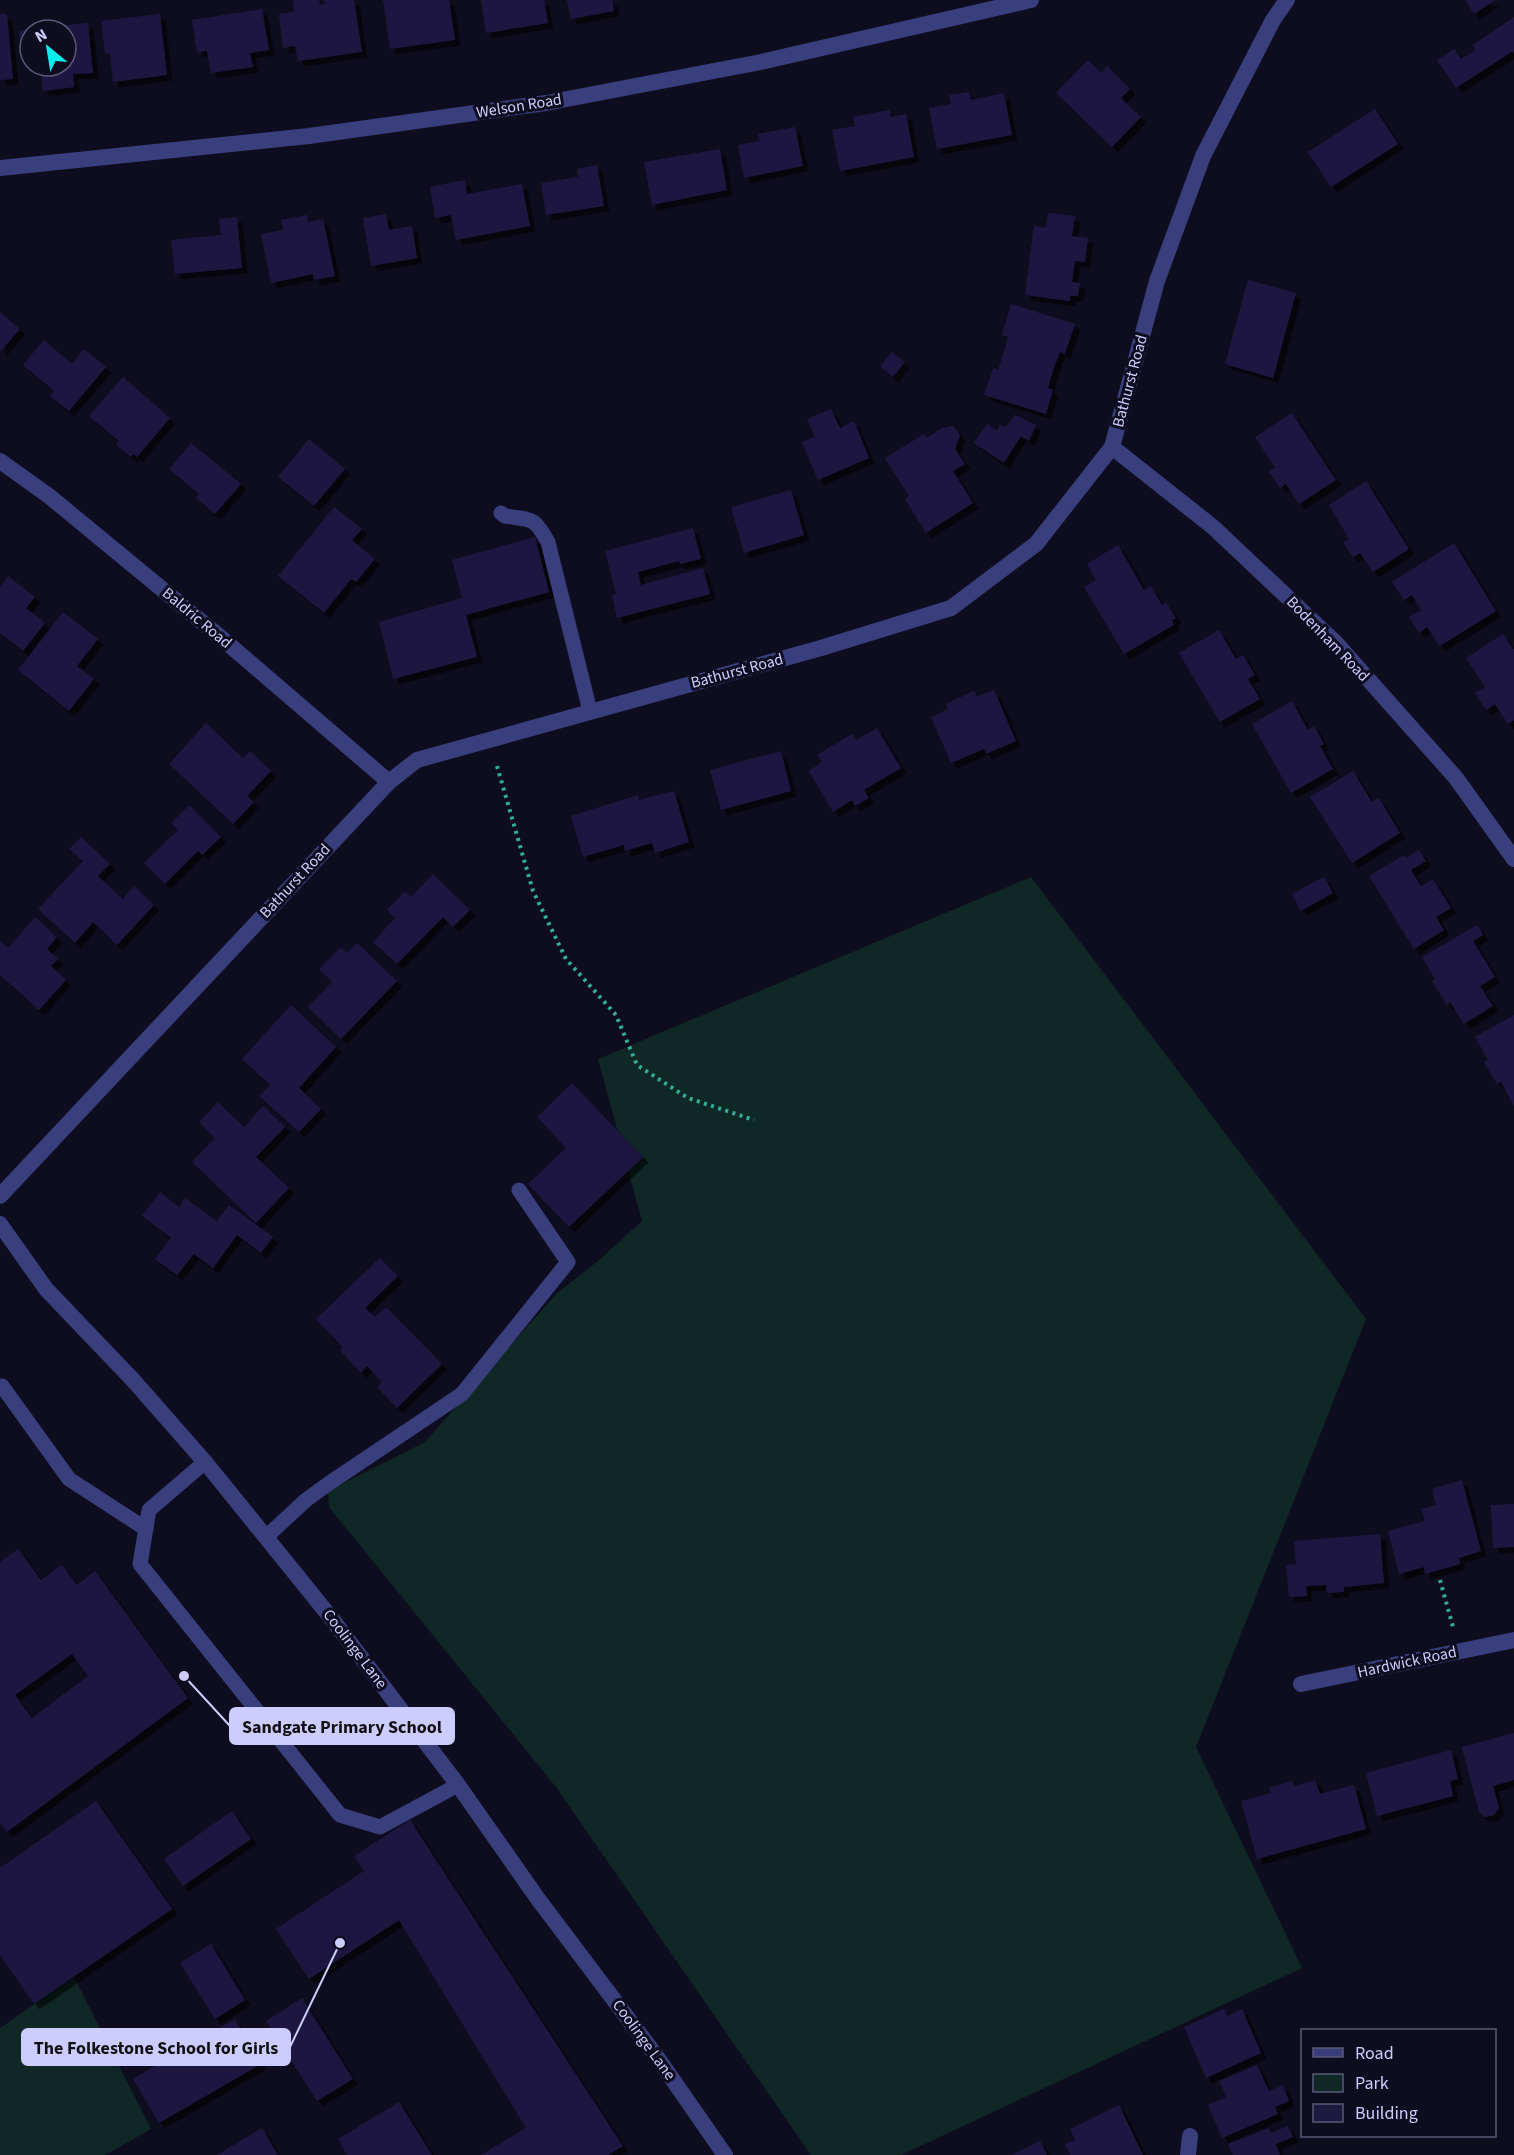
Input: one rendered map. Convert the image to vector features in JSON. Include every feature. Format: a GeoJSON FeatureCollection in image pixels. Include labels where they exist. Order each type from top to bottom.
{"type":"FeatureCollection","features":[{"type":"Feature","properties":{"kind":"street","name":"Welson Road"},"geometry":{"type":"LineString","coordinates":[[0,168],[309,136],[546,102],[761,62],[1031,0]]}},
{"type":"Feature","properties":{"kind":"street","name":"Bathurst Road"},"geometry":{"type":"LineString","coordinates":[[0,1196],[389,782],[417,760],[821,648],[951,608],[1036,544],[1112,447],[1157,280],[1203,156],[1273,20],[1287,0]]}},
{"type":"Feature","properties":{"kind":"street","name":"Bodenham Road"},"geometry":{"type":"LineString","coordinates":[[1112,447],[1213,527],[1336,643],[1456,778],[1514,859]]}},
{"type":"Feature","properties":{"kind":"street","name":"Baldric Road"},"geometry":{"type":"LineString","coordinates":[[0,461],[50,496],[219,636],[389,782]]}},
{"type":"Feature","properties":{"kind":"street","name":"Coolinge Lane"},"geometry":{"type":"LineString","coordinates":[[0,1224],[46,1288],[133,1380],[205,1462],[332,1618],[458,1785],[538,1899],[657,2057],[725,2155]]}},
{"type":"Feature","properties":{"kind":"street","name":"Hardwick Road"},"geometry":{"type":"LineString","coordinates":[[1301,1684],[1514,1640]]}},
{"type":"Feature","properties":{"kind":"street"},"geometry":{"type":"LineString","coordinates":[[1188,2155],[1190,2136]]}},
{"type":"Feature","properties":{"kind":"lane"},"geometry":{"type":"LineString","coordinates":[[501,513],[505,516],[533,520],[548,542],[590,711]]}},
{"type":"Feature","properties":{"kind":"lane"},"geometry":{"type":"LineString","coordinates":[[266,1537],[314,1495],[462,1394],[568,1262],[519,1190]]}},
{"type":"Feature","properties":{"kind":"lane"},"geometry":{"type":"LineString","coordinates":[[0,1388],[2,1386],[69,1479],[146,1529]]}},
{"type":"Feature","properties":{"kind":"lane"},"geometry":{"type":"LineString","coordinates":[[205,1462],[149,1510],[140,1564],[340,1815],[380,1827],[458,1785]]}},
{"type":"Feature","properties":{"kind":"path"},"geometry":{"type":"LineString","coordinates":[[492,739],[499,772],[533,891],[566,959],[616,1015],[637,1065],[688,1098],[754,1120]]}},
{"type":"Feature","properties":{"kind":"path"},"geometry":{"type":"LineString","coordinates":[[1440,1580],[1454,1627]]}},
{"type":"Feature","properties":{"kind":"green space"},"geometry":{"type":"Polygon","coordinates":[[[1031,877],[1366,1319],[1196,1747],[1302,1968],[901,2155],[811,2155],[556,1787],[329,1507],[328,1491],[425,1442],[557,1293],[598,1261],[642,1221],[598,1059],[1031,877]]]}},
{"type":"Feature","properties":{"kind":"green space"},"geometry":{"type":"Polygon","coordinates":[[[74,1977],[151,2129],[105,2155],[0,2155],[0,2028],[74,1977]]]}},
{"type":"Feature","properties":{"kind":"building"},"geometry":{"type":"Polygon","coordinates":[[[293,0],[319,0],[320,5],[325,4],[324,0],[354,0],[362,52],[298,61],[295,46],[283,48],[279,14],[294,12],[293,0]]]}},
{"type":"Feature","properties":{"kind":"building"},"geometry":{"type":"Polygon","coordinates":[[[383,0],[449,0],[455,40],[390,49],[383,0]]]}},
{"type":"Feature","properties":{"kind":"building"},"geometry":{"type":"Polygon","coordinates":[[[481,0],[544,0],[548,23],[486,33],[481,0]]]}},
{"type":"Feature","properties":{"kind":"building"},"geometry":{"type":"Polygon","coordinates":[[[567,0],[612,0],[614,11],[571,19],[567,0]]]}},
{"type":"Feature","properties":{"kind":"building"},"geometry":{"type":"Polygon","coordinates":[[[1465,0],[1495,0],[1474,14],[1465,0]]]}},
{"type":"Feature","properties":{"kind":"building"},"geometry":{"type":"Polygon","coordinates":[[[262,9],[269,50],[250,53],[253,67],[211,73],[207,51],[197,52],[192,20],[262,9]]]}},
{"type":"Feature","properties":{"kind":"building"},"geometry":{"type":"Polygon","coordinates":[[[0,14],[7,14],[13,79],[0,80],[0,14]]]}},
{"type":"Feature","properties":{"kind":"building"},"geometry":{"type":"Polygon","coordinates":[[[160,14],[167,75],[113,82],[110,53],[105,54],[101,21],[160,14]]]}},
{"type":"Feature","properties":{"kind":"building"},"geometry":{"type":"Polygon","coordinates":[[[1514,17],[1514,53],[1513,51],[1456,88],[1437,60],[1454,49],[1461,59],[1476,50],[1473,45],[1514,17]]]}},
{"type":"Feature","properties":{"kind":"building"},"geometry":{"type":"Polygon","coordinates":[[[88,23],[93,73],[78,74],[78,24],[88,23]]]}},
{"type":"Feature","properties":{"kind":"building"},"geometry":{"type":"Polygon","coordinates":[[[1088,60],[1101,73],[1107,66],[1130,89],[1121,98],[1141,117],[1112,147],[1056,93],[1088,60]]]}},
{"type":"Feature","properties":{"kind":"building"},"geometry":{"type":"Polygon","coordinates":[[[41,78],[73,78],[74,87],[43,91],[41,78]]]}},
{"type":"Feature","properties":{"kind":"building"},"geometry":{"type":"Polygon","coordinates":[[[969,92],[971,100],[1004,93],[1012,135],[937,149],[929,108],[951,104],[949,95],[969,92]]]}},
{"type":"Feature","properties":{"kind":"building"},"geometry":{"type":"Polygon","coordinates":[[[1375,109],[1398,144],[1331,187],[1308,152],[1375,109]]]}},
{"type":"Feature","properties":{"kind":"building"},"geometry":{"type":"Polygon","coordinates":[[[889,110],[891,117],[906,114],[914,157],[840,171],[832,130],[855,126],[853,117],[889,110]]]}},
{"type":"Feature","properties":{"kind":"building"},"geometry":{"type":"Polygon","coordinates":[[[795,127],[803,166],[744,178],[738,145],[760,141],[758,134],[795,127]]]}},
{"type":"Feature","properties":{"kind":"building"},"geometry":{"type":"Polygon","coordinates":[[[720,149],[727,190],[652,205],[644,162],[720,149]]]}},
{"type":"Feature","properties":{"kind":"building"},"geometry":{"type":"Polygon","coordinates":[[[597,165],[604,206],[546,215],[541,183],[578,177],[577,169],[597,165]]]}},
{"type":"Feature","properties":{"kind":"building"},"geometry":{"type":"Polygon","coordinates":[[[465,180],[467,194],[522,184],[530,226],[456,240],[451,215],[435,218],[430,187],[465,180]]]}},
{"type":"Feature","properties":{"kind":"building"},"geometry":{"type":"Polygon","coordinates":[[[1048,213],[1075,216],[1072,236],[1088,238],[1085,262],[1075,261],[1072,282],[1080,283],[1078,296],[1070,296],[1070,301],[1025,295],[1034,226],[1046,228],[1048,213]]]}},
{"type":"Feature","properties":{"kind":"building"},"geometry":{"type":"Polygon","coordinates":[[[386,214],[389,230],[412,226],[417,258],[371,266],[363,218],[386,214]]]}},
{"type":"Feature","properties":{"kind":"building"},"geometry":{"type":"Polygon","coordinates":[[[307,215],[308,222],[323,219],[335,276],[314,280],[313,274],[271,283],[261,234],[283,230],[281,220],[307,215]]]}},
{"type":"Feature","properties":{"kind":"building"},"geometry":{"type":"Polygon","coordinates":[[[237,217],[242,268],[175,274],[171,240],[221,235],[219,219],[237,217]]]}},
{"type":"Feature","properties":{"kind":"building"},"geometry":{"type":"Polygon","coordinates":[[[1248,280],[1296,293],[1273,378],[1225,364],[1248,280]]]}},
{"type":"Feature","properties":{"kind":"building"},"geometry":{"type":"Polygon","coordinates":[[[1011,304],[1075,324],[1065,354],[1060,352],[1053,370],[1048,388],[1053,390],[1046,414],[984,395],[993,368],[998,370],[1003,355],[1008,337],[1002,335],[1011,304]]]}},
{"type":"Feature","properties":{"kind":"building"},"geometry":{"type":"Polygon","coordinates":[[[0,312],[20,329],[0,352],[0,312]]]}},
{"type":"Feature","properties":{"kind":"building"},"geometry":{"type":"Polygon","coordinates":[[[44,340],[72,364],[84,349],[106,367],[69,411],[50,396],[54,391],[23,365],[44,340]]]}},
{"type":"Feature","properties":{"kind":"building"},"geometry":{"type":"Polygon","coordinates":[[[892,352],[905,362],[893,377],[880,366],[892,352]]]}},
{"type":"Feature","properties":{"kind":"building"},"geometry":{"type":"Polygon","coordinates":[[[123,377],[170,418],[137,457],[134,454],[131,457],[116,445],[119,441],[89,416],[123,377]]]}},
{"type":"Feature","properties":{"kind":"building"},"geometry":{"type":"Polygon","coordinates":[[[831,409],[840,428],[854,421],[869,458],[818,480],[802,442],[815,437],[807,419],[831,409]]]}},
{"type":"Feature","properties":{"kind":"building"},"geometry":{"type":"Polygon","coordinates":[[[1292,413],[1336,480],[1299,504],[1286,484],[1280,488],[1269,472],[1275,467],[1255,437],[1292,413]]]}},
{"type":"Feature","properties":{"kind":"building"},"geometry":{"type":"Polygon","coordinates":[[[1015,415],[1036,425],[1029,441],[1021,436],[1004,463],[974,443],[987,424],[997,431],[1000,425],[1006,427],[1015,415]]]}},
{"type":"Feature","properties":{"kind":"building"},"geometry":{"type":"Polygon","coordinates":[[[953,426],[960,435],[955,449],[965,464],[953,471],[973,503],[926,533],[905,499],[909,496],[885,458],[924,434],[927,438],[942,428],[953,426]]]}},
{"type":"Feature","properties":{"kind":"building"},"geometry":{"type":"Polygon","coordinates":[[[309,439],[345,469],[314,506],[278,477],[309,439]]]}},
{"type":"Feature","properties":{"kind":"building"},"geometry":{"type":"Polygon","coordinates":[[[191,443],[241,484],[215,514],[196,498],[199,494],[169,469],[191,443]]]}},
{"type":"Feature","properties":{"kind":"building"},"geometry":{"type":"Polygon","coordinates":[[[1366,481],[1409,549],[1373,572],[1360,553],[1353,557],[1343,542],[1349,539],[1329,505],[1366,481]]]}},
{"type":"Feature","properties":{"kind":"building"},"geometry":{"type":"Polygon","coordinates":[[[791,490],[804,535],[744,553],[731,507],[791,490]]]}},
{"type":"Feature","properties":{"kind":"building"},"geometry":{"type":"Polygon","coordinates":[[[334,507],[362,529],[352,540],[375,559],[356,582],[351,579],[324,613],[278,576],[334,507]]]}},
{"type":"Feature","properties":{"kind":"building"},"geometry":{"type":"Polygon","coordinates":[[[693,528],[701,559],[680,564],[679,561],[638,572],[641,585],[703,568],[710,594],[617,618],[612,595],[616,594],[605,551],[693,528]]]}},
{"type":"Feature","properties":{"kind":"building"},"geometry":{"type":"Polygon","coordinates":[[[535,537],[549,592],[466,615],[477,657],[393,679],[379,622],[462,598],[452,560],[535,537]]]}},
{"type":"Feature","properties":{"kind":"building"},"geometry":{"type":"Polygon","coordinates":[[[1454,543],[1496,611],[1440,646],[1427,627],[1419,633],[1409,617],[1421,610],[1412,595],[1404,600],[1392,582],[1454,543]]]}},
{"type":"Feature","properties":{"kind":"building"},"geometry":{"type":"Polygon","coordinates":[[[1118,545],[1144,590],[1151,586],[1162,605],[1166,602],[1176,618],[1172,620],[1174,625],[1124,654],[1084,587],[1096,580],[1087,564],[1118,545]]]}},
{"type":"Feature","properties":{"kind":"building"},"geometry":{"type":"Polygon","coordinates":[[[8,576],[35,597],[26,608],[45,623],[23,651],[0,633],[0,587],[8,576]]]}},
{"type":"Feature","properties":{"kind":"building"},"geometry":{"type":"Polygon","coordinates":[[[63,612],[98,639],[77,666],[94,679],[69,711],[18,670],[63,612]]]}},
{"type":"Feature","properties":{"kind":"building"},"geometry":{"type":"Polygon","coordinates":[[[1219,630],[1236,659],[1243,655],[1255,675],[1248,679],[1260,699],[1220,722],[1179,653],[1219,630]]]}},
{"type":"Feature","properties":{"kind":"building"},"geometry":{"type":"Polygon","coordinates":[[[1503,634],[1514,650],[1514,720],[1508,724],[1495,704],[1486,710],[1475,693],[1485,687],[1466,658],[1503,634]]]}},
{"type":"Feature","properties":{"kind":"building"},"geometry":{"type":"Polygon","coordinates":[[[994,690],[1016,741],[986,754],[984,749],[951,763],[931,717],[948,709],[946,704],[974,691],[977,697],[994,690]]]}},
{"type":"Feature","properties":{"kind":"building"},"geometry":{"type":"Polygon","coordinates":[[[1292,701],[1308,730],[1314,726],[1324,744],[1320,746],[1333,769],[1291,793],[1252,724],[1292,701]]]}},
{"type":"Feature","properties":{"kind":"building"},"geometry":{"type":"Polygon","coordinates":[[[206,723],[243,758],[250,751],[271,771],[247,796],[254,802],[233,824],[169,764],[206,723]]]}},
{"type":"Feature","properties":{"kind":"building"},"geometry":{"type":"Polygon","coordinates":[[[877,728],[901,768],[864,790],[869,798],[855,806],[852,800],[833,812],[809,771],[822,762],[817,755],[852,734],[856,740],[877,728]]]}},
{"type":"Feature","properties":{"kind":"building"},"geometry":{"type":"Polygon","coordinates":[[[781,751],[791,791],[721,810],[710,770],[781,751]]]}},
{"type":"Feature","properties":{"kind":"building"},"geometry":{"type":"Polygon","coordinates":[[[1353,771],[1372,802],[1379,798],[1400,833],[1352,863],[1310,797],[1353,771]]]}},
{"type":"Feature","properties":{"kind":"building"},"geometry":{"type":"Polygon","coordinates":[[[674,791],[689,842],[655,853],[652,843],[625,851],[624,845],[583,857],[571,816],[638,795],[639,800],[674,791]]]}},
{"type":"Feature","properties":{"kind":"building"},"geometry":{"type":"Polygon","coordinates":[[[189,805],[221,837],[202,855],[198,851],[165,884],[144,863],[178,830],[171,823],[189,805]]]}},
{"type":"Feature","properties":{"kind":"building"},"geometry":{"type":"Polygon","coordinates":[[[81,837],[110,864],[98,876],[123,899],[134,886],[154,905],[117,945],[93,922],[75,943],[38,909],[83,861],[69,849],[81,837]]]}},
{"type":"Feature","properties":{"kind":"building"},"geometry":{"type":"Polygon","coordinates":[[[1419,850],[1426,861],[1411,870],[1421,886],[1433,879],[1451,908],[1436,917],[1444,930],[1414,949],[1369,876],[1404,855],[1406,858],[1419,850]]]}},
{"type":"Feature","properties":{"kind":"building"},"geometry":{"type":"Polygon","coordinates":[[[433,874],[470,910],[453,927],[443,917],[397,964],[373,942],[395,918],[387,910],[405,891],[411,897],[433,874]]]}},
{"type":"Feature","properties":{"kind":"building"},"geometry":{"type":"Polygon","coordinates":[[[1324,877],[1333,893],[1301,911],[1292,894],[1324,877]]]}},
{"type":"Feature","properties":{"kind":"building"},"geometry":{"type":"Polygon","coordinates":[[[35,917],[57,937],[47,949],[58,959],[51,966],[66,980],[39,1010],[0,975],[0,941],[8,948],[35,917]]]}},
{"type":"Feature","properties":{"kind":"building"},"geometry":{"type":"Polygon","coordinates":[[[1477,925],[1483,935],[1473,941],[1495,977],[1480,986],[1493,1006],[1464,1024],[1450,1002],[1447,1005],[1432,981],[1435,979],[1422,957],[1477,925]]]}},
{"type":"Feature","properties":{"kind":"building"},"geometry":{"type":"Polygon","coordinates":[[[357,943],[397,981],[341,1039],[308,1007],[332,982],[319,969],[341,947],[347,953],[357,943]]]}},
{"type":"Feature","properties":{"kind":"building"},"geometry":{"type":"Polygon","coordinates":[[[291,1005],[336,1047],[299,1088],[321,1109],[299,1132],[259,1096],[270,1085],[242,1059],[291,1005]]]}},
{"type":"Feature","properties":{"kind":"building"},"geometry":{"type":"Polygon","coordinates":[[[1514,1015],[1514,1106],[1501,1082],[1497,1084],[1484,1062],[1488,1060],[1475,1037],[1514,1015]]]}},
{"type":"Feature","properties":{"kind":"building"},"geometry":{"type":"Polygon","coordinates":[[[572,1083],[643,1157],[569,1227],[528,1184],[566,1148],[537,1117],[572,1083]]]}},
{"type":"Feature","properties":{"kind":"building"},"geometry":{"type":"Polygon","coordinates":[[[218,1102],[244,1127],[263,1106],[285,1127],[256,1157],[289,1188],[256,1223],[192,1162],[215,1138],[199,1122],[218,1102]]]}},
{"type":"Feature","properties":{"kind":"building"},"geometry":{"type":"Polygon","coordinates":[[[160,1192],[179,1207],[185,1198],[217,1221],[229,1205],[273,1237],[261,1253],[237,1235],[213,1268],[194,1254],[177,1275],[155,1259],[171,1238],[142,1216],[160,1192]]]}},
{"type":"Feature","properties":{"kind":"building"},"geometry":{"type":"Polygon","coordinates":[[[380,1258],[398,1276],[365,1308],[375,1317],[386,1307],[442,1364],[397,1408],[377,1387],[382,1382],[367,1366],[361,1373],[340,1350],[343,1347],[316,1319],[380,1258]]]}},
{"type":"Feature","properties":{"kind":"building"},"geometry":{"type":"Polygon","coordinates":[[[1462,1480],[1481,1551],[1459,1558],[1460,1564],[1425,1574],[1424,1567],[1399,1574],[1388,1531],[1425,1521],[1421,1509],[1436,1505],[1432,1489],[1462,1480]]]}},
{"type":"Feature","properties":{"kind":"building"},"geometry":{"type":"Polygon","coordinates":[[[1514,1504],[1514,1547],[1493,1548],[1491,1505],[1514,1504]]]}},
{"type":"Feature","properties":{"kind":"building"},"geometry":{"type":"Polygon","coordinates":[[[1380,1534],[1384,1583],[1344,1587],[1344,1592],[1327,1593],[1326,1585],[1306,1586],[1307,1596],[1289,1597],[1286,1565],[1296,1564],[1294,1541],[1380,1534]]]}},
{"type":"Feature","properties":{"kind":"building"},"geometry":{"type":"Polygon","coordinates":[[[18,1549],[41,1580],[62,1565],[77,1585],[95,1571],[188,1698],[7,1832],[0,1823],[0,1562],[18,1549]],[[72,1654],[15,1695],[32,1718],[88,1676],[72,1654]]]}},
{"type":"Feature","properties":{"kind":"building"},"geometry":{"type":"Polygon","coordinates":[[[1514,1733],[1514,1780],[1493,1786],[1499,1808],[1494,1815],[1485,1817],[1479,1812],[1462,1747],[1514,1733]]]}},
{"type":"Feature","properties":{"kind":"building"},"geometry":{"type":"Polygon","coordinates":[[[1451,1750],[1458,1779],[1450,1781],[1453,1796],[1377,1816],[1366,1773],[1451,1750]]]}},
{"type":"Feature","properties":{"kind":"building"},"geometry":{"type":"Polygon","coordinates":[[[1315,1780],[1320,1794],[1354,1785],[1366,1829],[1257,1859],[1241,1801],[1271,1793],[1269,1788],[1292,1781],[1294,1786],[1315,1780]]]}},
{"type":"Feature","properties":{"kind":"building"},"geometry":{"type":"Polygon","coordinates":[[[96,1801],[172,1909],[34,2004],[0,1955],[0,1868],[96,1801]]]}},
{"type":"Feature","properties":{"kind":"building"},"geometry":{"type":"Polygon","coordinates":[[[232,1811],[251,1839],[183,1886],[164,1859],[232,1811]]]}},
{"type":"Feature","properties":{"kind":"building"},"geometry":{"type":"Polygon","coordinates":[[[410,1820],[623,2146],[608,2155],[481,2155],[526,2128],[399,1920],[309,1979],[276,1929],[364,1871],[354,1856],[410,1820]]]}},
{"type":"Feature","properties":{"kind":"building"},"geometry":{"type":"Polygon","coordinates":[[[211,1944],[245,2000],[215,2019],[180,1963],[211,1944]]]}},
{"type":"Feature","properties":{"kind":"building"},"geometry":{"type":"Polygon","coordinates":[[[302,1998],[353,2079],[317,2101],[266,2021],[302,1998]]]}},
{"type":"Feature","properties":{"kind":"building"},"geometry":{"type":"Polygon","coordinates":[[[1224,2009],[1227,2016],[1242,2009],[1261,2053],[1206,2078],[1184,2027],[1224,2009]]]}},
{"type":"Feature","properties":{"kind":"building"},"geometry":{"type":"Polygon","coordinates":[[[235,2019],[261,2064],[159,2123],[133,2079],[235,2019]]]}},
{"type":"Feature","properties":{"kind":"building"},"geometry":{"type":"Polygon","coordinates":[[[1257,2065],[1269,2091],[1283,2085],[1289,2101],[1275,2107],[1278,2114],[1222,2138],[1208,2105],[1226,2097],[1219,2081],[1257,2065]]]}},
{"type":"Feature","properties":{"kind":"building"},"geometry":{"type":"Polygon","coordinates":[[[399,2102],[432,2155],[347,2155],[338,2139],[399,2102]]]}},
{"type":"Feature","properties":{"kind":"building"},"geometry":{"type":"Polygon","coordinates":[[[1119,2105],[1143,2155],[1070,2155],[1065,2144],[1075,2140],[1070,2129],[1119,2105]]]}},
{"type":"Feature","properties":{"kind":"building"},"geometry":{"type":"Polygon","coordinates":[[[1288,2126],[1293,2137],[1276,2144],[1280,2155],[1233,2155],[1228,2144],[1269,2128],[1271,2133],[1288,2126]]]}},
{"type":"Feature","properties":{"kind":"building"},"geometry":{"type":"Polygon","coordinates":[[[262,2128],[278,2155],[217,2155],[262,2128]]]}},
{"type":"Feature","properties":{"kind":"building"},"geometry":{"type":"Polygon","coordinates":[[[1040,2141],[1047,2155],[1012,2155],[1040,2141]]]}},
{"type":"Feature","properties":{"kind":"place","name":"Sandgate Primary School"},"geometry":{"type":"Point","coordinates":[184,1676]}},
{"type":"Feature","properties":{"kind":"place","name":"The Folkestone School for Girls"},"geometry":{"type":"Point","coordinates":[340,1943]}}]}
